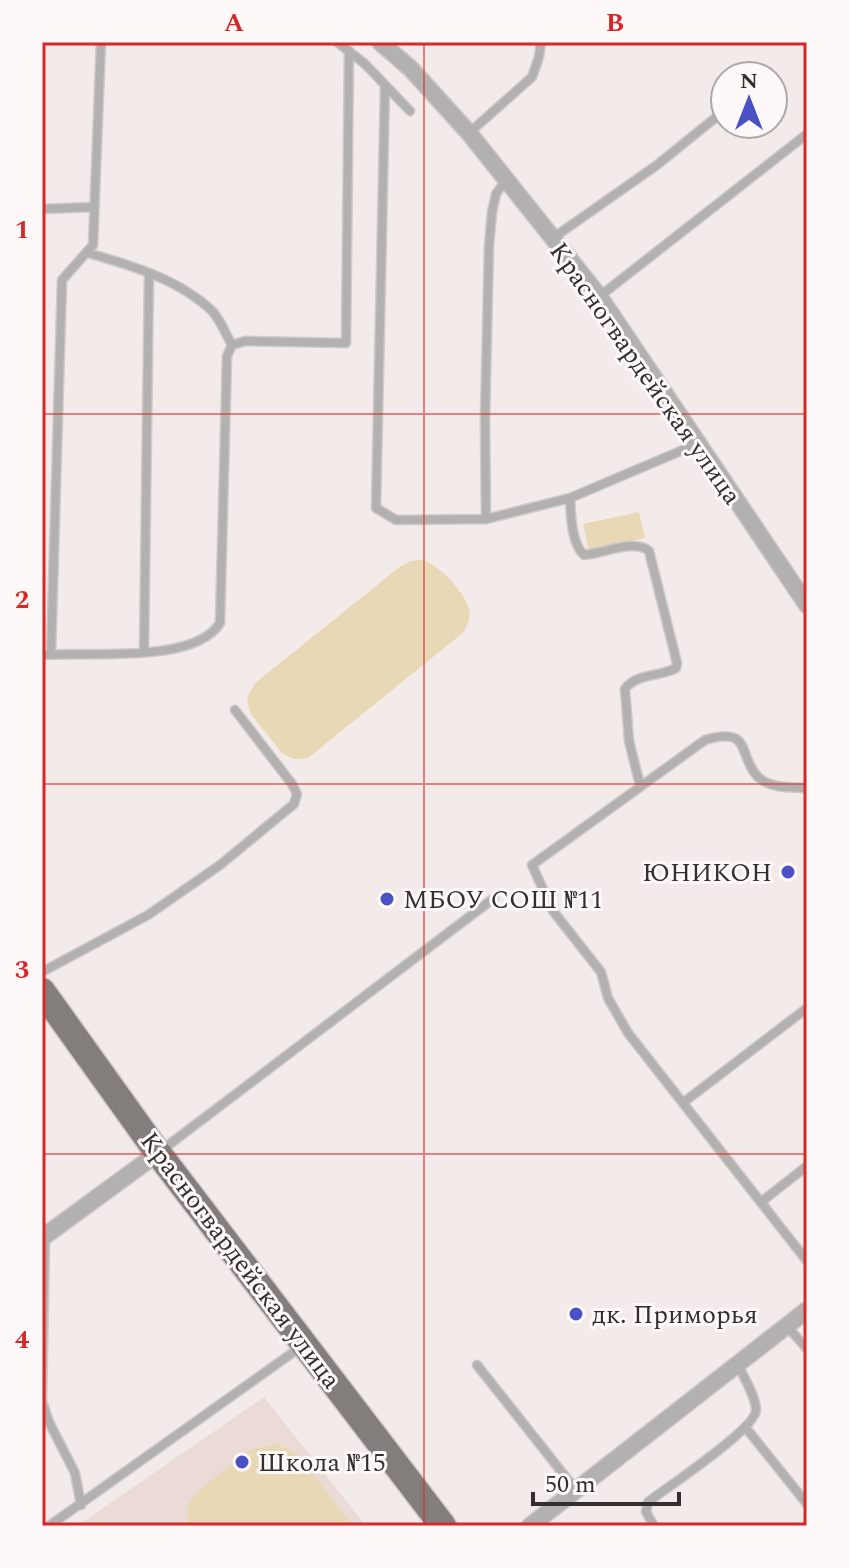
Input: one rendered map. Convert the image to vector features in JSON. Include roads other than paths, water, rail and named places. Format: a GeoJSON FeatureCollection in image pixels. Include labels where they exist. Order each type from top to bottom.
{"type":"FeatureCollection","features":[{"type":"Feature","properties":{"kind":"main road","name":"Красногвардейская улица"},"geometry":{"type":"LineString","coordinates":[[42,991],[158,1153],[443,1526]]}},
{"type":"Feature","properties":{"kind":"street","name":"Красногвардейская улица"},"geometry":{"type":"LineString","coordinates":[[380,42],[411,69],[469,133],[599,296],[807,605]]}},
{"type":"Feature","properties":{"kind":"street"},"geometry":{"type":"LineString","coordinates":[[43,1234],[158,1153]]}},
{"type":"Feature","properties":{"kind":"street"},"geometry":{"type":"LineString","coordinates":[[530,1526],[807,1310]]}},
{"type":"Feature","properties":{"kind":"lane"},"geometry":{"type":"LineString","coordinates":[[101,42],[93,245],[62,280],[46,655],[116,656],[144,652],[206,638],[220,623],[227,356],[232,345],[245,341],[346,343],[349,51]]}},
{"type":"Feature","properties":{"kind":"lane"},"geometry":{"type":"LineString","coordinates":[[337,42],[365,64],[410,111]]}},
{"type":"Feature","properties":{"kind":"lane"},"geometry":{"type":"LineString","coordinates":[[469,133],[532,77],[541,42]]}},
{"type":"Feature","properties":{"kind":"lane"},"geometry":{"type":"LineString","coordinates":[[385,87],[376,508],[396,520],[486,519],[570,498],[697,444]]}},
{"type":"Feature","properties":{"kind":"lane"},"geometry":{"type":"LineString","coordinates":[[553,238],[657,165],[709,123]]}},
{"type":"Feature","properties":{"kind":"lane"},"geometry":{"type":"LineString","coordinates":[[599,296],[807,134]]}},
{"type":"Feature","properties":{"kind":"lane"},"geometry":{"type":"LineString","coordinates":[[486,519],[489,246],[496,194],[507,179]]}},
{"type":"Feature","properties":{"kind":"lane"},"geometry":{"type":"LineString","coordinates":[[42,209],[94,207]]}},
{"type":"Feature","properties":{"kind":"lane"},"geometry":{"type":"LineString","coordinates":[[88,253],[122,262],[169,282],[214,313],[232,345]]}},
{"type":"Feature","properties":{"kind":"lane"},"geometry":{"type":"LineString","coordinates":[[144,652],[149,274]]}},
{"type":"Feature","properties":{"kind":"lane"},"geometry":{"type":"LineString","coordinates":[[570,498],[577,546],[584,555],[631,546],[642,546],[649,551],[677,663],[670,672],[633,680],[625,689],[629,741],[640,785]]}},
{"type":"Feature","properties":{"kind":"lane"},"geometry":{"type":"LineString","coordinates":[[42,972],[148,915],[220,865],[294,804],[297,794],[292,784],[235,710]]}},
{"type":"Feature","properties":{"kind":"lane"},"geometry":{"type":"LineString","coordinates":[[807,788],[772,785],[759,777],[744,746],[734,738],[718,736],[705,740],[640,785],[532,865],[553,911],[601,972],[608,998],[628,1033],[807,1261]]}},
{"type":"Feature","properties":{"kind":"lane"},"geometry":{"type":"LineString","coordinates":[[158,1153],[494,898]]}},
{"type":"Feature","properties":{"kind":"lane"},"geometry":{"type":"LineString","coordinates":[[684,1102],[807,1008]]}},
{"type":"Feature","properties":{"kind":"lane"},"geometry":{"type":"LineString","coordinates":[[761,1202],[807,1166]]}},
{"type":"Feature","properties":{"kind":"lane"},"geometry":{"type":"LineString","coordinates":[[43,1234],[42,1401],[75,1473],[81,1505]]}},
{"type":"Feature","properties":{"kind":"lane"},"geometry":{"type":"LineString","coordinates":[[787,1326],[807,1349]]}},
{"type":"Feature","properties":{"kind":"lane"},"geometry":{"type":"LineString","coordinates":[[49,1526],[306,1343]]}},
{"type":"Feature","properties":{"kind":"lane"},"geometry":{"type":"LineString","coordinates":[[654,1526],[646,1512],[648,1502],[754,1419],[756,1409],[738,1364]]}},
{"type":"Feature","properties":{"kind":"lane"},"geometry":{"type":"LineString","coordinates":[[477,1365],[576,1490]]}},
{"type":"Feature","properties":{"kind":"lane"},"geometry":{"type":"LineString","coordinates":[[746,1428],[807,1504]]}},
{"type":"Feature","properties":{"kind":"place","name":"ЮНИКОН"},"geometry":{"type":"Point","coordinates":[788,872]}},
{"type":"Feature","properties":{"kind":"place","name":"МБОУ СОШ №11"},"geometry":{"type":"Point","coordinates":[387,899]}},
{"type":"Feature","properties":{"kind":"place","name":"дк. Приморья"},"geometry":{"type":"Point","coordinates":[576,1314]}},
{"type":"Feature","properties":{"kind":"place","name":"Школа №15"},"geometry":{"type":"Point","coordinates":[242,1462]}}]}
